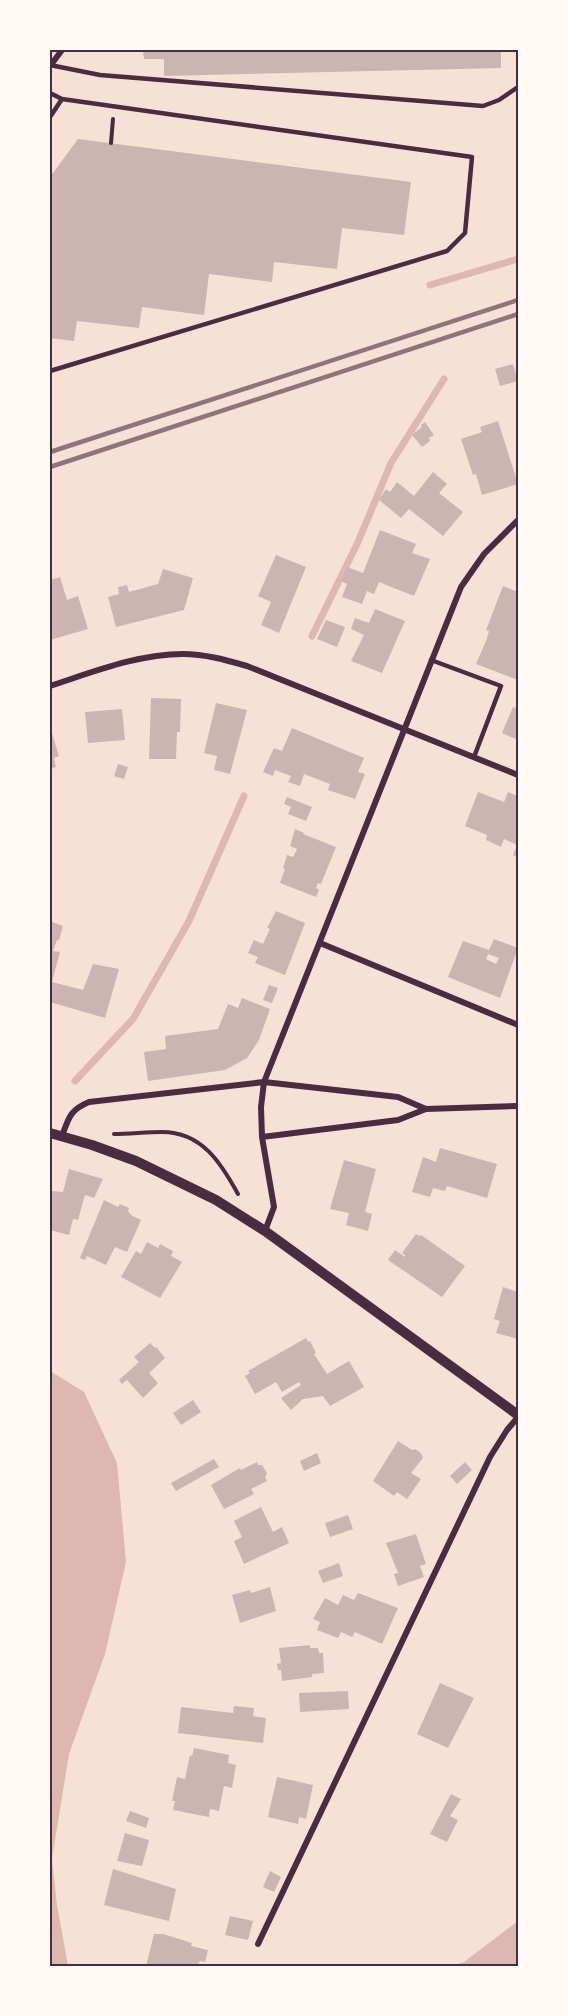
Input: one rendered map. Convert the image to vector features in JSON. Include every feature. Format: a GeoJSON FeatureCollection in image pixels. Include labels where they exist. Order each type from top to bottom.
{"type":"FeatureCollection","features":[{"type":"Feature","properties":{"kind":"street"},"geometry":{"type":"LineString","coordinates":[[50,66],[62,50]]}},
{"type":"Feature","properties":{"kind":"street"},"geometry":{"type":"LineString","coordinates":[[265,1231],[274,1206],[262,1137],[261,1107],[264,1082],[461,587],[484,554],[519,520]]}},
{"type":"Feature","properties":{"kind":"street"},"geometry":{"type":"LineString","coordinates":[[50,686],[119,664],[151,657],[183,654],[212,657],[247,666],[519,775]]}},
{"type":"Feature","properties":{"kind":"street"},"geometry":{"type":"LineString","coordinates":[[320,944],[519,1025]]}},
{"type":"Feature","properties":{"kind":"street"},"geometry":{"type":"LineString","coordinates":[[62,1136],[70,1113],[89,1102],[264,1082],[398,1097],[426,1109]]}},
{"type":"Feature","properties":{"kind":"street"},"geometry":{"type":"LineString","coordinates":[[262,1137],[398,1120],[426,1109],[519,1106]]}},
{"type":"Feature","properties":{"kind":"street"},"geometry":{"type":"LineString","coordinates":[[50,1133],[136,1161],[216,1200],[265,1231],[519,1416],[490,1457],[258,1944]]}},
{"type":"Feature","properties":{"kind":"lane"},"geometry":{"type":"LineString","coordinates":[[50,66],[100,75],[483,106],[499,100],[519,87]]}},
{"type":"Feature","properties":{"kind":"lane"},"geometry":{"type":"LineString","coordinates":[[50,93],[62,99],[472,157],[465,233],[447,251],[50,371]]}},
{"type":"Feature","properties":{"kind":"lane"},"geometry":{"type":"LineString","coordinates":[[50,117],[62,99]]}},
{"type":"Feature","properties":{"kind":"lane"},"geometry":{"type":"LineString","coordinates":[[431,660],[501,686],[474,757]]}},
{"type":"Feature","properties":{"kind":"path"},"geometry":{"type":"LineString","coordinates":[[111,143],[114,106]]}},
{"type":"Feature","properties":{"kind":"path"},"geometry":{"type":"LineString","coordinates":[[106,1134],[165,1132],[198,1142],[213,1155],[243,1202]]}},
{"type":"Feature","properties":{"kind":"shaded area"},"geometry":{"type":"Polygon","coordinates":[[[50,1371],[84,1392],[117,1463],[126,1562],[105,1654],[69,1754],[52,1859],[57,1905],[68,1966],[50,1966],[50,1371]]]}},
{"type":"Feature","properties":{"kind":"shaded area"},"geometry":{"type":"Polygon","coordinates":[[[518,1921],[518,1966],[452,1966],[464,1962],[518,1921]]]}},
{"type":"Feature","properties":{"kind":"building"},"geometry":{"type":"Polygon","coordinates":[[[143,50],[501,50],[501,68],[164,76],[164,59],[144,59],[143,50]]]}},
{"type":"Feature","properties":{"kind":"building"},"geometry":{"type":"Polygon","coordinates":[[[78,139],[411,182],[404,235],[342,228],[337,269],[274,262],[272,282],[209,274],[204,315],[142,307],[139,328],[77,321],[74,341],[50,338],[50,177],[78,139]]]}},
{"type":"Feature","properties":{"kind":"building"},"geometry":{"type":"Polygon","coordinates":[[[513,364],[518,381],[500,386],[495,369],[513,364]]]}},
{"type":"Feature","properties":{"kind":"building"},"geometry":{"type":"Polygon","coordinates":[[[498,421],[518,484],[482,495],[461,439],[482,432],[480,427],[498,421]]]}},
{"type":"Feature","properties":{"kind":"building"},"geometry":{"type":"Polygon","coordinates":[[[425,422],[434,435],[422,447],[412,435],[425,422]]]}},
{"type":"Feature","properties":{"kind":"building"},"geometry":{"type":"Polygon","coordinates":[[[433,472],[447,484],[439,493],[463,512],[443,536],[409,509],[401,518],[379,500],[386,489],[390,492],[397,482],[414,496],[433,472]]]}},
{"type":"Feature","properties":{"kind":"building"},"geometry":{"type":"Polygon","coordinates":[[[380,530],[416,544],[412,553],[430,559],[414,596],[379,582],[374,594],[367,591],[362,604],[342,597],[347,584],[341,581],[347,567],[363,573],[380,530]]]}},
{"type":"Feature","properties":{"kind":"building"},"geometry":{"type":"Polygon","coordinates":[[[276,555],[306,567],[279,633],[261,625],[271,602],[258,596],[276,555]]]}},
{"type":"Feature","properties":{"kind":"building"},"geometry":{"type":"Polygon","coordinates":[[[163,569],[193,578],[184,610],[116,627],[108,597],[119,594],[118,587],[127,585],[129,592],[158,584],[163,569]]]}},
{"type":"Feature","properties":{"kind":"building"},"geometry":{"type":"Polygon","coordinates":[[[60,577],[67,600],[78,596],[88,629],[50,640],[50,580],[60,577]]]}},
{"type":"Feature","properties":{"kind":"building"},"geometry":{"type":"Polygon","coordinates":[[[503,586],[518,592],[518,680],[476,664],[486,641],[489,631],[486,630],[503,586]]]}},
{"type":"Feature","properties":{"kind":"building"},"geometry":{"type":"Polygon","coordinates":[[[375,609],[405,621],[382,673],[351,661],[364,635],[351,629],[355,618],[369,623],[375,609]]]}},
{"type":"Feature","properties":{"kind":"building"},"geometry":{"type":"Polygon","coordinates":[[[326,620],[345,627],[337,647],[317,639],[326,620]]]}},
{"type":"Feature","properties":{"kind":"building"},"geometry":{"type":"Polygon","coordinates":[[[151,698],[181,699],[176,759],[149,759],[151,698]]]}},
{"type":"Feature","properties":{"kind":"building"},"geometry":{"type":"Polygon","coordinates":[[[216,703],[247,710],[230,774],[214,770],[217,756],[204,753],[216,703]]]}},
{"type":"Feature","properties":{"kind":"building"},"geometry":{"type":"Polygon","coordinates":[[[513,707],[518,709],[518,740],[502,733],[513,707]]]}},
{"type":"Feature","properties":{"kind":"building"},"geometry":{"type":"Polygon","coordinates":[[[122,709],[125,740],[88,743],[85,712],[122,709]]]}},
{"type":"Feature","properties":{"kind":"building"},"geometry":{"type":"Polygon","coordinates":[[[50,727],[59,756],[54,758],[56,767],[50,769],[50,727]]]}},
{"type":"Feature","properties":{"kind":"building"},"geometry":{"type":"Polygon","coordinates":[[[292,728],[364,758],[358,772],[365,774],[355,799],[328,790],[330,784],[304,774],[300,786],[288,782],[291,776],[275,770],[273,776],[263,772],[274,748],[282,751],[292,728]]]}},
{"type":"Feature","properties":{"kind":"building"},"geometry":{"type":"Polygon","coordinates":[[[118,764],[128,767],[124,779],[114,776],[118,764]]]}},
{"type":"Feature","properties":{"kind":"building"},"geometry":{"type":"Polygon","coordinates":[[[478,792],[504,802],[508,792],[518,796],[517,857],[513,855],[517,845],[504,839],[501,847],[486,840],[487,835],[465,826],[478,792]]]}},
{"type":"Feature","properties":{"kind":"building"},"geometry":{"type":"Polygon","coordinates":[[[287,797],[312,807],[306,821],[288,814],[291,807],[284,804],[287,797]]]}},
{"type":"Feature","properties":{"kind":"building"},"geometry":{"type":"Polygon","coordinates":[[[295,829],[336,847],[321,884],[318,883],[316,888],[319,890],[316,897],[280,883],[287,855],[293,857],[297,849],[290,846],[295,829]]]}},
{"type":"Feature","properties":{"kind":"building"},"geometry":{"type":"Polygon","coordinates":[[[276,911],[305,923],[285,975],[255,963],[258,957],[248,953],[254,940],[263,944],[270,929],[267,928],[276,911]]]}},
{"type":"Feature","properties":{"kind":"building"},"geometry":{"type":"Polygon","coordinates":[[[50,921],[63,926],[53,951],[60,952],[52,982],[83,990],[93,964],[119,969],[105,1018],[50,1002],[50,921]]]}},
{"type":"Feature","properties":{"kind":"building"},"geometry":{"type":"Polygon","coordinates":[[[494,939],[518,948],[500,998],[448,977],[463,941],[489,950],[494,939]],[[488,954],[486,959],[496,964],[499,958],[488,954]]]}},
{"type":"Feature","properties":{"kind":"building"},"geometry":{"type":"Polygon","coordinates":[[[269,985],[278,988],[272,1003],[263,1000],[269,985]]]}},
{"type":"Feature","properties":{"kind":"building"},"geometry":{"type":"Polygon","coordinates":[[[242,998],[270,1009],[259,1040],[247,1058],[225,1070],[148,1081],[144,1052],[166,1049],[165,1036],[218,1029],[228,1004],[238,1008],[242,998]]]}},
{"type":"Feature","properties":{"kind":"building"},"geometry":{"type":"Polygon","coordinates":[[[440,1148],[497,1164],[487,1198],[447,1186],[445,1191],[433,1188],[430,1197],[412,1192],[423,1157],[436,1162],[440,1148]]]}},
{"type":"Feature","properties":{"kind":"building"},"geometry":{"type":"Polygon","coordinates":[[[344,1160],[376,1169],[365,1212],[372,1214],[368,1231],[346,1225],[349,1213],[330,1209],[344,1160]]]}},
{"type":"Feature","properties":{"kind":"building"},"geometry":{"type":"Polygon","coordinates":[[[69,1169],[103,1179],[94,1198],[85,1195],[78,1220],[73,1219],[69,1235],[50,1230],[50,1184],[52,1191],[63,1192],[69,1169]]]}},
{"type":"Feature","properties":{"kind":"building"},"geometry":{"type":"Polygon","coordinates":[[[104,1200],[118,1207],[120,1204],[129,1208],[131,1215],[141,1220],[127,1252],[115,1247],[106,1265],[87,1256],[85,1260],[80,1258],[104,1200]]]}},
{"type":"Feature","properties":{"kind":"building"},"geometry":{"type":"Polygon","coordinates":[[[416,1234],[421,1235],[465,1266],[442,1297],[388,1260],[395,1250],[405,1257],[402,1253],[416,1234]]]}},
{"type":"Feature","properties":{"kind":"building"},"geometry":{"type":"Polygon","coordinates":[[[147,1242],[158,1248],[160,1244],[173,1251],[171,1256],[182,1262],[160,1298],[121,1277],[136,1251],[141,1254],[147,1242]]]}},
{"type":"Feature","properties":{"kind":"building"},"geometry":{"type":"Polygon","coordinates":[[[503,1287],[518,1292],[518,1339],[496,1333],[500,1321],[494,1319],[503,1287]]]}},
{"type":"Feature","properties":{"kind":"building"},"geometry":{"type":"Polygon","coordinates":[[[306,1338],[308,1342],[310,1341],[316,1353],[314,1354],[327,1374],[349,1361],[364,1387],[330,1406],[323,1396],[303,1399],[291,1410],[281,1398],[301,1385],[299,1382],[282,1392],[276,1382],[255,1394],[245,1376],[250,1373],[248,1371],[306,1338]]]}},
{"type":"Feature","properties":{"kind":"building"},"geometry":{"type":"Polygon","coordinates":[[[150,1343],[165,1358],[149,1373],[158,1383],[143,1398],[127,1380],[122,1384],[119,1380],[139,1362],[134,1357],[150,1343]]]}},
{"type":"Feature","properties":{"kind":"building"},"geometry":{"type":"Polygon","coordinates":[[[193,1400],[201,1412],[181,1425],[173,1413],[193,1400]]]}},
{"type":"Feature","properties":{"kind":"building"},"geometry":{"type":"Polygon","coordinates":[[[398,1441],[421,1453],[423,1458],[411,1473],[421,1479],[407,1499],[397,1492],[394,1496],[373,1481],[398,1441]]]}},
{"type":"Feature","properties":{"kind":"building"},"geometry":{"type":"Polygon","coordinates":[[[317,1453],[321,1463],[304,1471],[300,1461],[317,1453]]]}},
{"type":"Feature","properties":{"kind":"building"},"geometry":{"type":"Polygon","coordinates":[[[214,1459],[219,1467],[176,1491],[171,1483],[214,1459]]]}},
{"type":"Feature","properties":{"kind":"building"},"geometry":{"type":"Polygon","coordinates":[[[257,1462],[267,1473],[265,1477],[267,1481],[251,1489],[254,1494],[224,1509],[211,1485],[240,1468],[241,1470],[257,1462]]]}},
{"type":"Feature","properties":{"kind":"building"},"geometry":{"type":"Polygon","coordinates":[[[465,1462],[472,1470],[457,1484],[450,1476],[465,1462]]]}},
{"type":"Feature","properties":{"kind":"building"},"geometry":{"type":"Polygon","coordinates":[[[261,1507],[273,1532],[282,1527],[289,1543],[244,1564],[234,1541],[242,1537],[234,1521],[261,1507]]]}},
{"type":"Feature","properties":{"kind":"building"},"geometry":{"type":"Polygon","coordinates":[[[348,1515],[353,1529],[330,1537],[325,1523],[348,1515]]]}},
{"type":"Feature","properties":{"kind":"building"},"geometry":{"type":"Polygon","coordinates":[[[416,1534],[426,1564],[420,1566],[424,1577],[398,1586],[394,1574],[398,1573],[386,1543],[416,1534]]]}},
{"type":"Feature","properties":{"kind":"building"},"geometry":{"type":"Polygon","coordinates":[[[339,1563],[343,1576],[323,1583],[318,1571],[339,1563]]]}},
{"type":"Feature","properties":{"kind":"building"},"geometry":{"type":"Polygon","coordinates":[[[270,1587],[276,1611],[240,1623],[232,1595],[250,1590],[251,1593],[270,1587]]]}},
{"type":"Feature","properties":{"kind":"building"},"geometry":{"type":"Polygon","coordinates":[[[358,1593],[398,1608],[382,1644],[355,1632],[352,1637],[341,1632],[338,1638],[317,1630],[320,1622],[313,1619],[325,1598],[338,1605],[343,1595],[354,1600],[358,1593]]]}},
{"type":"Feature","properties":{"kind":"building"},"geometry":{"type":"Polygon","coordinates":[[[310,1645],[310,1648],[318,1648],[319,1653],[323,1653],[324,1673],[282,1681],[281,1670],[278,1670],[277,1664],[281,1663],[279,1648],[310,1645]]]}},
{"type":"Feature","properties":{"kind":"building"},"geometry":{"type":"Polygon","coordinates":[[[440,1683],[474,1698],[448,1748],[417,1734],[440,1683]]]}},
{"type":"Feature","properties":{"kind":"building"},"geometry":{"type":"Polygon","coordinates":[[[348,1691],[349,1709],[300,1712],[299,1693],[348,1691]]]}},
{"type":"Feature","properties":{"kind":"building"},"geometry":{"type":"Polygon","coordinates":[[[234,1706],[254,1708],[253,1716],[266,1718],[263,1743],[178,1733],[181,1707],[233,1713],[234,1706]]]}},
{"type":"Feature","properties":{"kind":"building"},"geometry":{"type":"Polygon","coordinates":[[[194,1748],[229,1755],[228,1763],[236,1765],[232,1788],[224,1786],[219,1811],[210,1809],[209,1817],[173,1810],[175,1801],[172,1801],[177,1777],[185,1779],[190,1755],[192,1756],[194,1748]]]}},
{"type":"Feature","properties":{"kind":"building"},"geometry":{"type":"Polygon","coordinates":[[[277,1777],[313,1785],[306,1819],[299,1817],[298,1824],[268,1817],[277,1777]]]}},
{"type":"Feature","properties":{"kind":"building"},"geometry":{"type":"Polygon","coordinates":[[[451,1794],[461,1799],[450,1816],[458,1820],[447,1842],[430,1834],[451,1794]]]}},
{"type":"Feature","properties":{"kind":"building"},"geometry":{"type":"Polygon","coordinates":[[[130,1811],[149,1818],[146,1828],[126,1821],[130,1811]]]}},
{"type":"Feature","properties":{"kind":"building"},"geometry":{"type":"Polygon","coordinates":[[[125,1833],[149,1840],[142,1866],[117,1861],[125,1833]]]}},
{"type":"Feature","properties":{"kind":"building"},"geometry":{"type":"Polygon","coordinates":[[[113,1869],[176,1889],[169,1921],[104,1905],[113,1869]]]}},
{"type":"Feature","properties":{"kind":"building"},"geometry":{"type":"Polygon","coordinates":[[[270,1871],[281,1877],[274,1892],[263,1887],[270,1871]]]}},
{"type":"Feature","properties":{"kind":"building"},"geometry":{"type":"Polygon","coordinates":[[[230,1916],[253,1921],[248,1940],[225,1935],[230,1916]]]}},
{"type":"Feature","properties":{"kind":"building"},"geometry":{"type":"Polygon","coordinates":[[[154,1934],[163,1934],[192,1943],[191,1946],[208,1950],[205,1962],[200,1961],[197,1966],[146,1966],[154,1934]]]}},
{"type":"Feature","properties":{"kind":"waterway"},"geometry":{"type":"LineString","coordinates":[[430,285],[518,259]]}},
{"type":"Feature","properties":{"kind":"waterway"},"geometry":{"type":"LineString","coordinates":[[312,636],[358,542],[391,463],[444,379]]}},
{"type":"Feature","properties":{"kind":"waterway"},"geometry":{"type":"LineString","coordinates":[[75,1081],[133,1019],[189,921],[244,796]]}},
{"type":"Feature","properties":{"kind":"railway"},"geometry":{"type":"LineString","coordinates":[[50,452],[518,300]]}},
{"type":"Feature","properties":{"kind":"railway"},"geometry":{"type":"LineString","coordinates":[[50,467],[518,314]]}}]}
